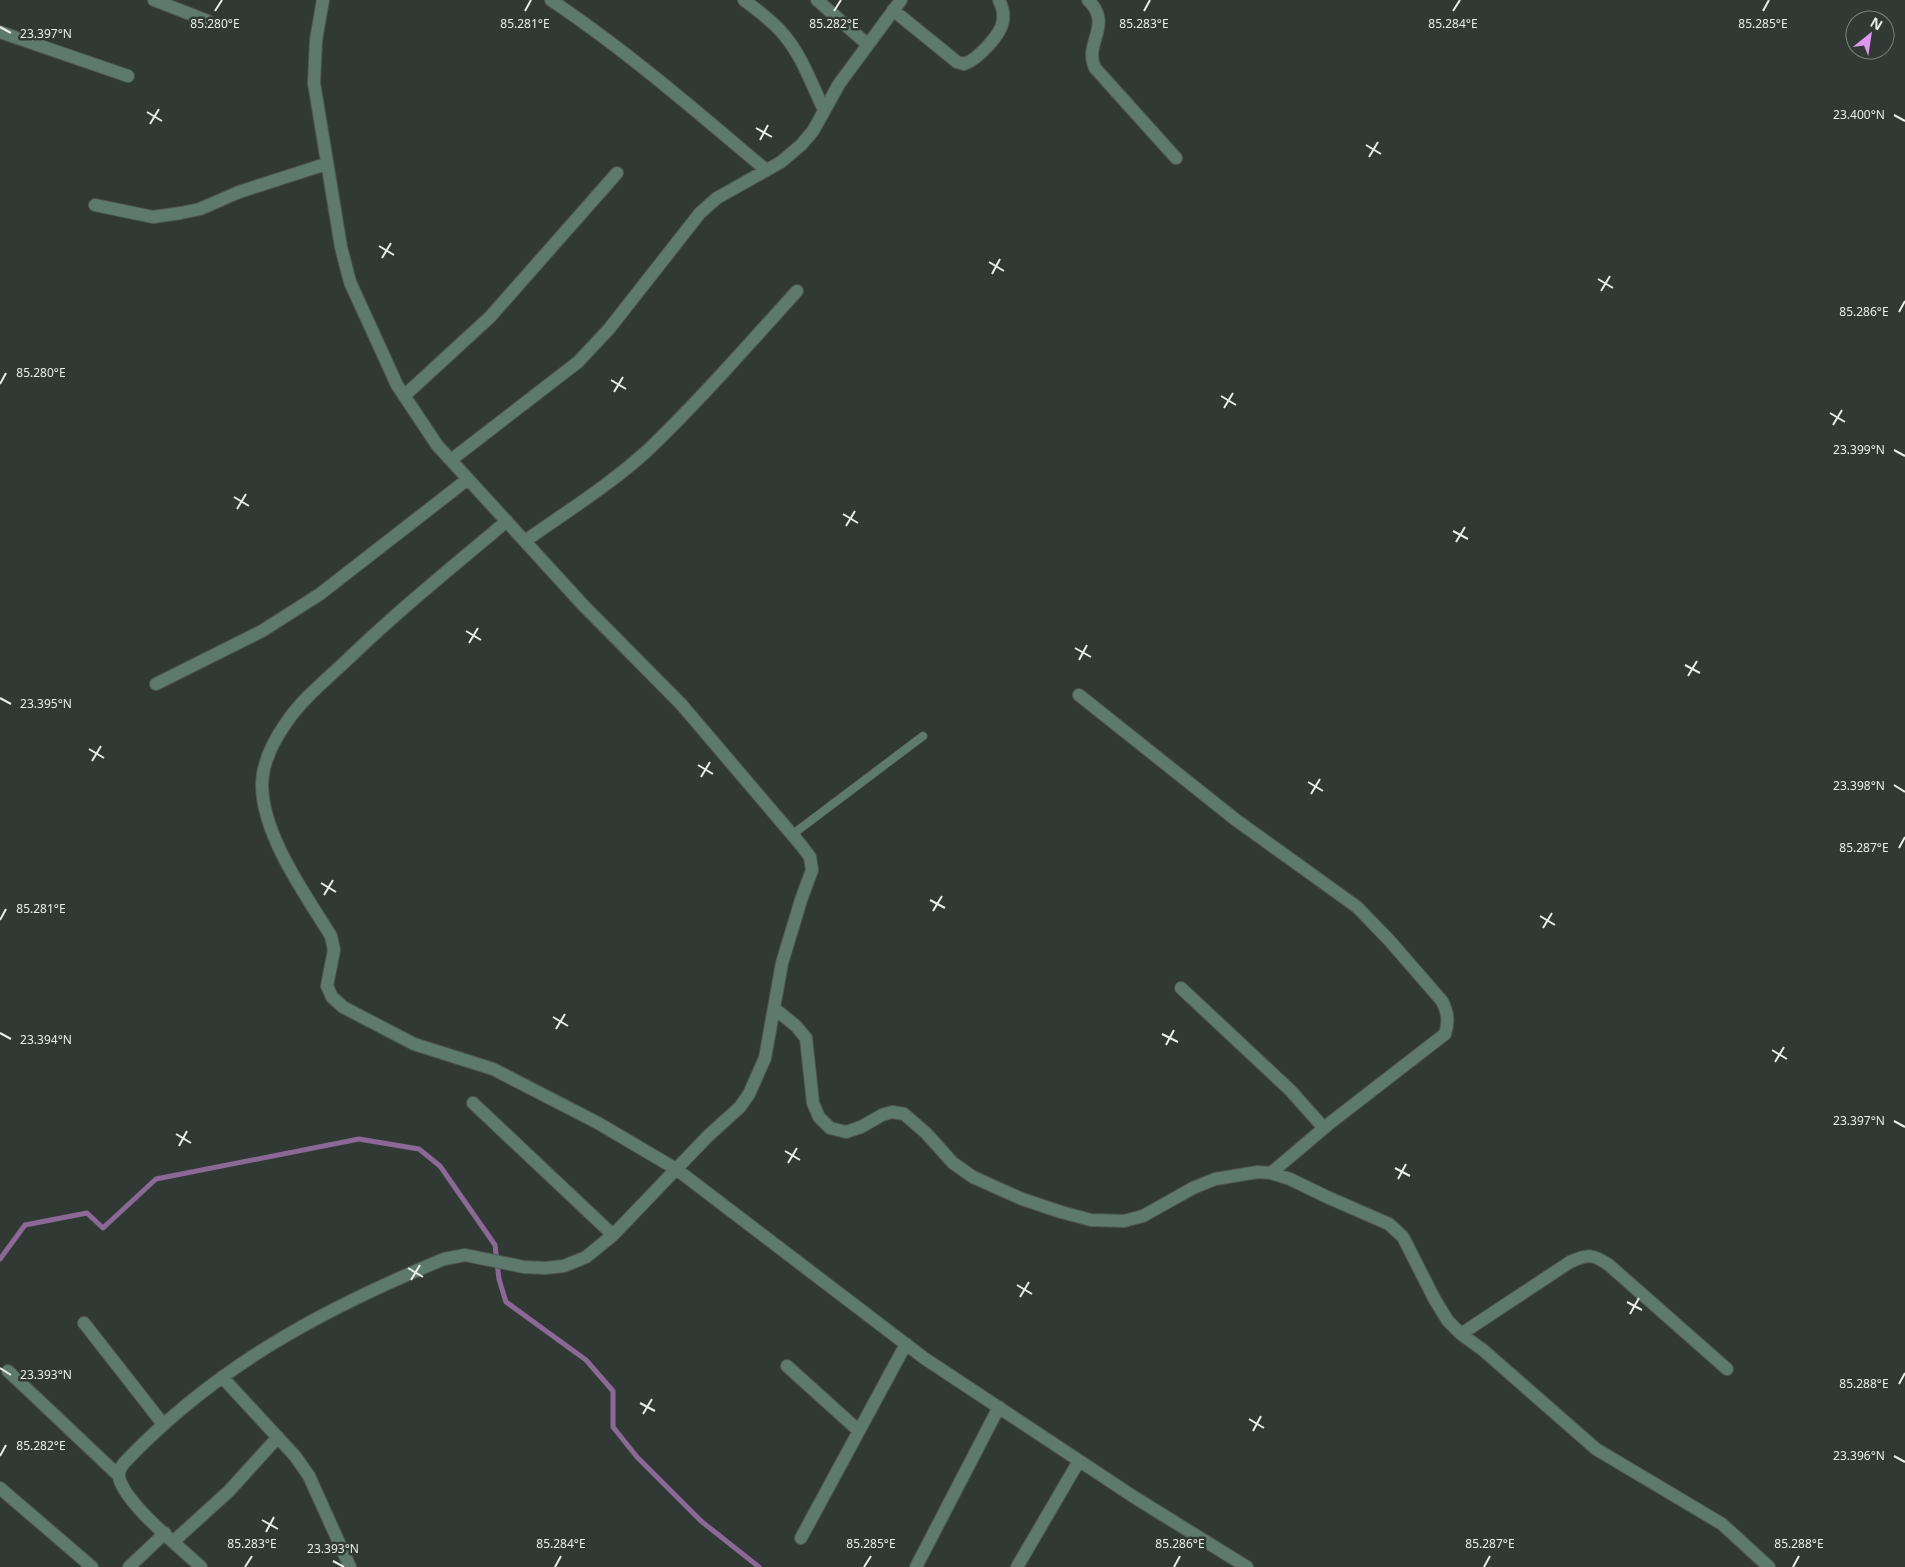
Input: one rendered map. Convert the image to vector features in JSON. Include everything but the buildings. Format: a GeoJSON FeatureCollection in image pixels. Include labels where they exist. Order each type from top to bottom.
{"type":"FeatureCollection","features":[{"type":"Feature","properties":{"kind":"street"},"geometry":{"type":"LineString","coordinates":[[154,0],[208,21]]}},
{"type":"Feature","properties":{"kind":"street"},"geometry":{"type":"LineString","coordinates":[[119,1476],[120,1468],[124,1463],[182,1407],[267,1346],[324,1313],[444,1259],[465,1255],[524,1267],[545,1268],[564,1266],[586,1257],[613,1235],[708,1136],[740,1107],[749,1094],[765,1058],[782,963],[812,870],[810,857],[793,834],[681,704],[583,604],[451,460],[437,444],[404,396],[385,362],[350,282],[341,247],[314,83],[316,40],[323,0]]}},
{"type":"Feature","properties":{"kind":"street"},"geometry":{"type":"LineString","coordinates":[[744,0],[786,36],[824,110]]}},
{"type":"Feature","properties":{"kind":"street"},"geometry":{"type":"LineString","coordinates":[[818,0],[868,44]]}},
{"type":"Feature","properties":{"kind":"street"},"geometry":{"type":"LineString","coordinates":[[451,460],[578,362],[609,329],[700,212],[717,198],[781,162],[801,145],[812,131],[839,84],[901,0]]}},
{"type":"Feature","properties":{"kind":"street"},"geometry":{"type":"LineString","coordinates":[[893,10],[957,62],[964,64],[976,58],[993,40],[1002,25],[1003,11],[999,0]]}},
{"type":"Feature","properties":{"kind":"street"},"geometry":{"type":"LineString","coordinates":[[1088,0],[1097,10],[1100,27],[1092,54],[1095,68],[1176,158]]}},
{"type":"Feature","properties":{"kind":"street"},"geometry":{"type":"LineString","coordinates":[[554,1],[661,82],[766,170]]}},
{"type":"Feature","properties":{"kind":"street"},"geometry":{"type":"LineString","coordinates":[[0,32],[128,76]]}},
{"type":"Feature","properties":{"kind":"street"},"geometry":{"type":"LineString","coordinates":[[95,205],[153,217],[181,213],[200,209],[239,192],[326,164]]}},
{"type":"Feature","properties":{"kind":"street"},"geometry":{"type":"LineString","coordinates":[[404,396],[490,318],[617,173]]}},
{"type":"Feature","properties":{"kind":"street"},"geometry":{"type":"LineString","coordinates":[[526,541],[620,473],[647,450],[704,393],[798,291]]}},
{"type":"Feature","properties":{"kind":"street"},"geometry":{"type":"LineString","coordinates":[[156,684],[262,631],[320,594],[468,479]]}},
{"type":"Feature","properties":{"kind":"street"},"geometry":{"type":"LineString","coordinates":[[507,521],[393,616],[308,697],[286,722],[272,746],[265,764],[262,785],[266,811],[279,850],[331,936],[334,950],[327,986],[332,997],[342,1007],[414,1044],[493,1069],[598,1123],[676,1169],[906,1344],[1134,1497],[1247,1567]]}},
{"type":"Feature","properties":{"kind":"street"},"geometry":{"type":"LineString","coordinates":[[1079,695],[1236,820],[1357,907],[1390,940],[1442,1001],[1448,1012],[1448,1024],[1445,1034],[1324,1128],[1272,1173]]}},
{"type":"Feature","properties":{"kind":"street"},"geometry":{"type":"LineString","coordinates":[[1181,988],[1290,1090],[1324,1128]]}},
{"type":"Feature","properties":{"kind":"street"},"geometry":{"type":"LineString","coordinates":[[774,1008],[796,1026],[806,1038],[813,1104],[819,1117],[830,1128],[846,1132],[861,1127],[882,1115],[892,1112],[904,1114],[926,1133],[953,1163],[972,1177],[1061,1212],[1091,1220],[1124,1221],[1142,1216],[1193,1188],[1215,1179],[1258,1172],[1272,1173],[1290,1179],[1327,1198],[1389,1224],[1403,1238],[1435,1300],[1448,1321],[1461,1334],[1483,1350],[1596,1449],[1722,1524],[1769,1567]]}},
{"type":"Feature","properties":{"kind":"street"},"geometry":{"type":"LineString","coordinates":[[473,1102],[613,1235]]}},
{"type":"Feature","properties":{"kind":"street"},"geometry":{"type":"LineString","coordinates":[[1461,1334],[1570,1262],[1584,1256],[1597,1256],[1727,1369]]}},
{"type":"Feature","properties":{"kind":"street"},"geometry":{"type":"LineString","coordinates":[[84,1323],[164,1424]]}},
{"type":"Feature","properties":{"kind":"street"},"geometry":{"type":"LineString","coordinates":[[801,1538],[906,1344]]}},
{"type":"Feature","properties":{"kind":"street"},"geometry":{"type":"LineString","coordinates":[[787,1366],[859,1430]]}},
{"type":"Feature","properties":{"kind":"street"},"geometry":{"type":"LineString","coordinates":[[8,1371],[119,1476],[134,1504],[201,1567]]}},
{"type":"Feature","properties":{"kind":"street"},"geometry":{"type":"LineString","coordinates":[[222,1377],[295,1456],[309,1476],[350,1567]]}},
{"type":"Feature","properties":{"kind":"street"},"geometry":{"type":"LineString","coordinates":[[916,1567],[999,1407]]}},
{"type":"Feature","properties":{"kind":"street"},"geometry":{"type":"LineString","coordinates":[[129,1567],[229,1491],[278,1437]]}},
{"type":"Feature","properties":{"kind":"street"},"geometry":{"type":"LineString","coordinates":[[1017,1567],[1079,1461]]}},
{"type":"Feature","properties":{"kind":"street"},"geometry":{"type":"LineString","coordinates":[[0,1488],[92,1567]]}},
{"type":"Feature","properties":{"kind":"lane"},"geometry":{"type":"LineString","coordinates":[[793,834],[923,736]]}},
{"type":"Feature","properties":{"kind":"waterway"},"geometry":{"type":"LineString","coordinates":[[0,1259],[25,1225],[87,1213],[103,1228],[156,1179],[359,1139],[419,1149],[440,1166],[495,1245],[499,1279],[506,1302],[586,1360],[613,1391],[613,1427],[637,1457],[701,1521],[759,1567]]}}]}
